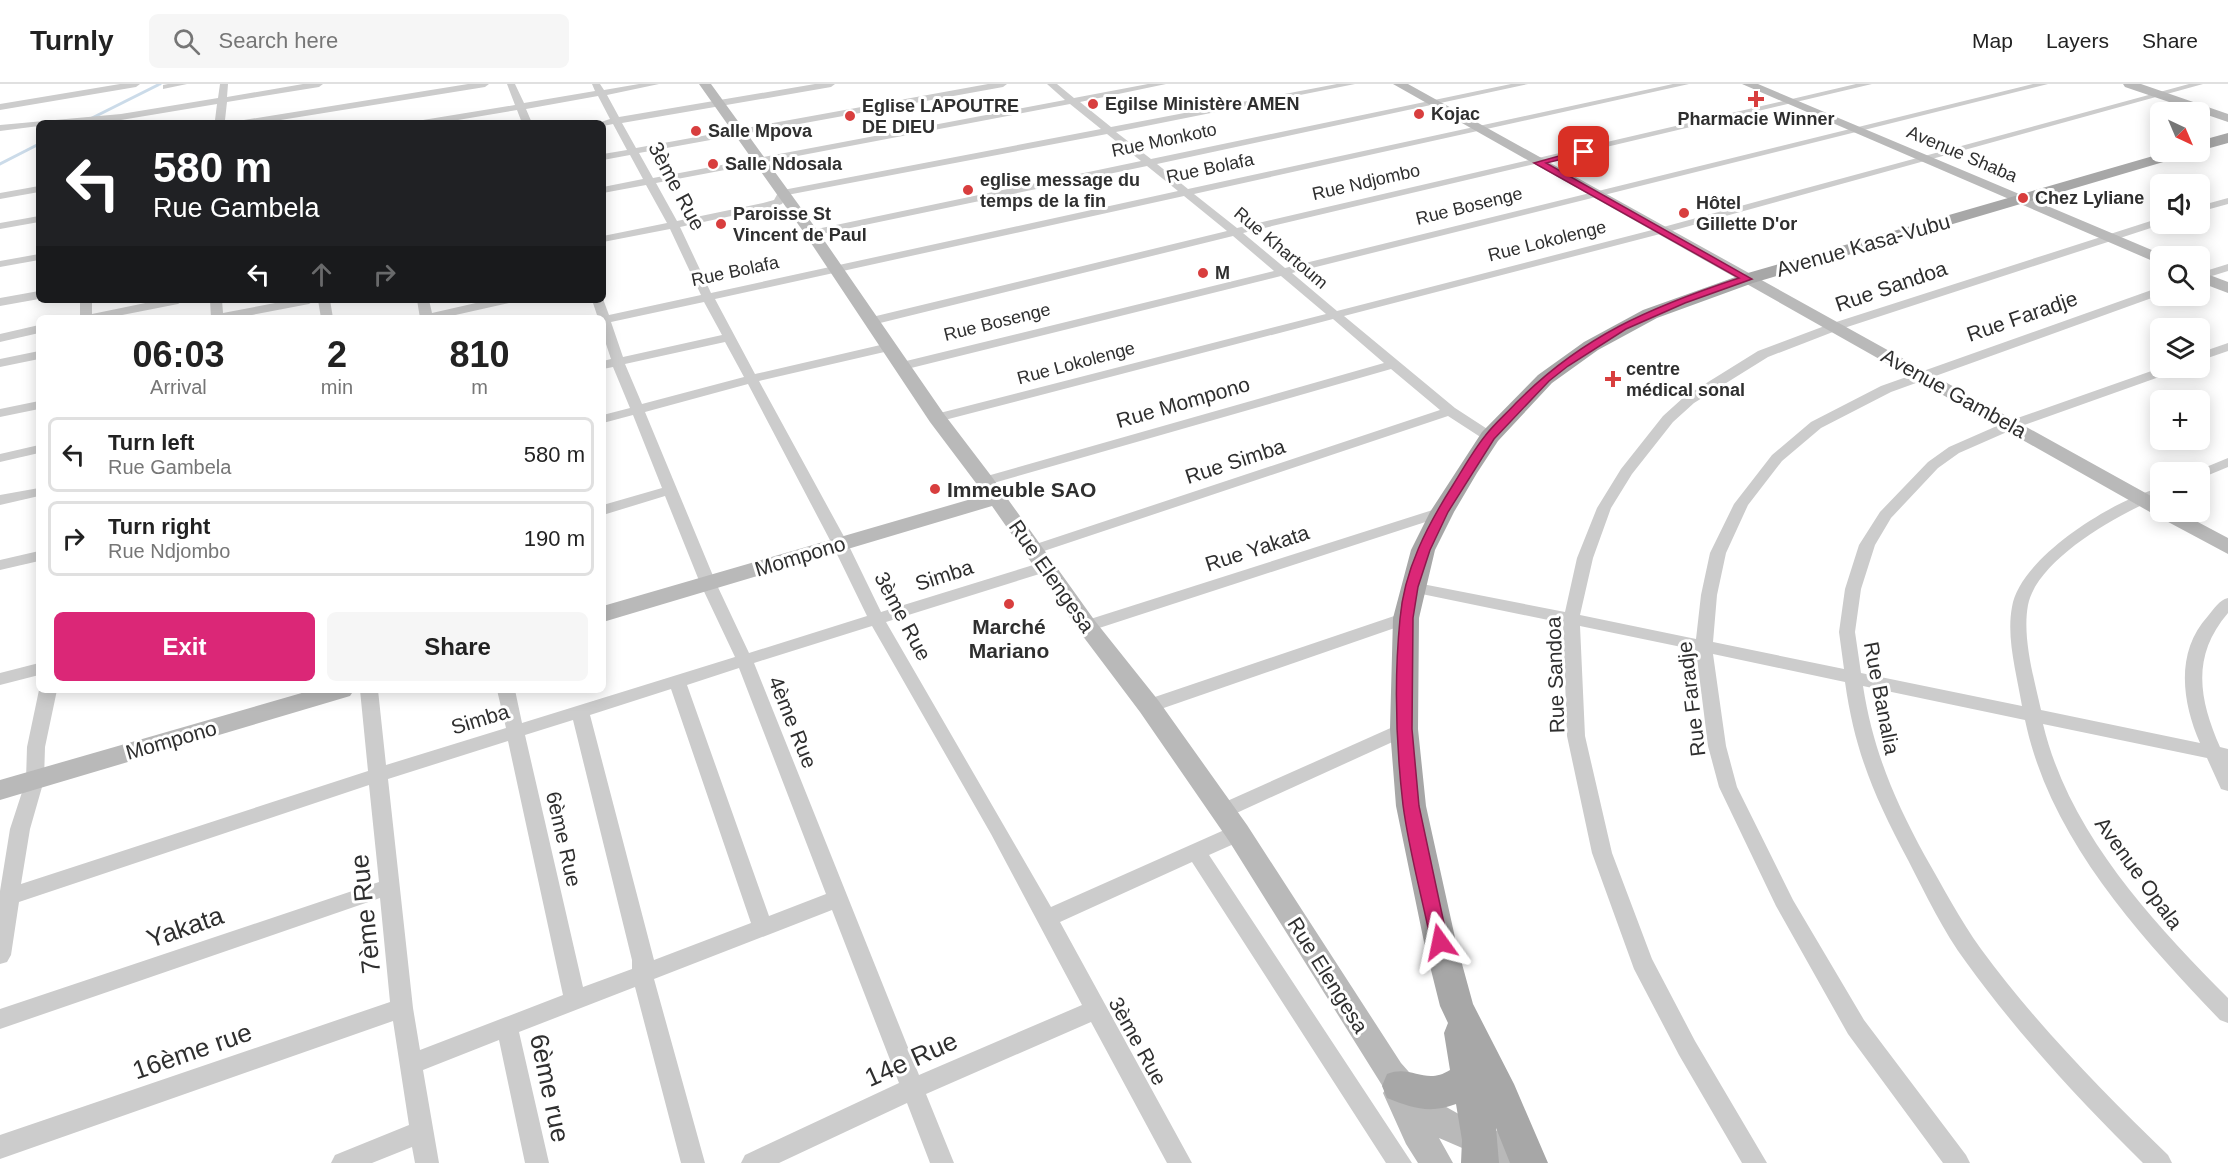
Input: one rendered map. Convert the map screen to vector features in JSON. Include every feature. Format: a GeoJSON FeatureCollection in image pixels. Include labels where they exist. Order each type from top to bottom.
{"type":"FeatureCollection","features":[{"type":"Feature","properties":{"kind":"main road"},"geometry":{"type":"LineString","coordinates":[[2210,143],[2228,138]]}},
{"type":"Feature","properties":{"kind":"main road","name":"Avenue Kasa-Vubu"},"geometry":{"type":"LineString","coordinates":[[1529,1162],[1501,1096],[1457,1006],[1440,942],[1411,806],[1404,729],[1406,618],[1423,550],[1442,512],[1490,437],[1545,379],[1564,364],[1623,327],[1681,301],[1747,279],[2150,161]]}},
{"type":"Feature","properties":{"kind":"main road"},"geometry":{"type":"LineString","coordinates":[[1457,1006],[1480,1151]]}},
{"type":"Feature","properties":{"kind":"main road"},"geometry":{"type":"LineString","coordinates":[[1395,1079],[1417,1092],[1442,1094],[1468,1078]]}},
{"type":"Feature","properties":{"kind":"street"},"geometry":{"type":"LineString","coordinates":[[0,107],[136,84]]}},
{"type":"Feature","properties":{"kind":"street"},"geometry":{"type":"LineString","coordinates":[[166,87],[183,84]]}},
{"type":"Feature","properties":{"kind":"street"},"geometry":{"type":"LineString","coordinates":[[220,120],[224,84]]}},
{"type":"Feature","properties":{"kind":"street"},"geometry":{"type":"LineString","coordinates":[[253,120],[294,106],[319,84]]}},
{"type":"Feature","properties":{"kind":"street"},"geometry":{"type":"LineString","coordinates":[[80,120],[102,119],[223,100],[294,106],[485,84]]}},
{"type":"Feature","properties":{"kind":"street"},"geometry":{"type":"LineString","coordinates":[[511,84],[526,120]]}},
{"type":"Feature","properties":{"kind":"street"},"geometry":{"type":"LineString","coordinates":[[440,120],[521,106],[598,88],[655,84]]}},
{"type":"Feature","properties":{"kind":"street","name":"Rue Elengesa"},"geometry":{"type":"LineString","coordinates":[[705,84],[812,233],[937,418],[1087,626],[1149,706],[1238,833],[1395,1079]]}},
{"type":"Feature","properties":{"kind":"street"},"geometry":{"type":"LineString","coordinates":[[609,122],[831,84]]}},
{"type":"Feature","properties":{"kind":"street"},"geometry":{"type":"LineString","coordinates":[[606,156],[1003,84]]}},
{"type":"Feature","properties":{"kind":"street","name":"Rue Khartoum"},"geometry":{"type":"LineString","coordinates":[[1051,84],[1235,232],[1450,411],[1490,437]]}},
{"type":"Feature","properties":{"kind":"street"},"geometry":{"type":"LineString","coordinates":[[606,189],[1162,84]]}},
{"type":"Feature","properties":{"kind":"street"},"geometry":{"type":"LineString","coordinates":[[606,238],[765,206],[778,202],[783,194],[1351,84]]}},
{"type":"Feature","properties":{"kind":"street","name":"Avenue Gambela"},"geometry":{"type":"LineString","coordinates":[[1400,84],[1596,196],[2011,425],[2150,495]]}},
{"type":"Feature","properties":{"kind":"street","name":"Rue Monkoto"},"geometry":{"type":"LineString","coordinates":[[812,233],[1524,84]]}},
{"type":"Feature","properties":{"kind":"street","name":"Rue Bolafa"},"geometry":{"type":"LineString","coordinates":[[606,319],[1684,84]]}},
{"type":"Feature","properties":{"kind":"street","name":"Avenue Shaba"},"geometry":{"type":"LineString","coordinates":[[1748,84],[2150,255]]}},
{"type":"Feature","properties":{"kind":"street","name":"Rue Ndjombo"},"geometry":{"type":"LineString","coordinates":[[872,321],[1235,232],[1868,84]]}},
{"type":"Feature","properties":{"kind":"street","name":"Rue Bosenge"},"geometry":{"type":"LineString","coordinates":[[903,366],[2044,84]]}},
{"type":"Feature","properties":{"kind":"street"},"geometry":{"type":"LineString","coordinates":[[2129,84],[2228,118]]}},
{"type":"Feature","properties":{"kind":"street","name":"Rue Lokolenge"},"geometry":{"type":"LineString","coordinates":[[937,418],[1660,231],[2199,84]]}},
{"type":"Feature","properties":{"kind":"street","name":"3ème Rue"},"geometry":{"type":"LineString","coordinates":[[598,88],[609,122],[633,151],[673,224],[707,296],[840,544],[877,620],[998,829],[1094,1010],[1180,1163]]}},
{"type":"Feature","properties":{"kind":"street"},"geometry":{"type":"LineString","coordinates":[[0,128],[36,124]]}},
{"type":"Feature","properties":{"kind":"street"},"geometry":{"type":"LineString","coordinates":[[0,196],[36,190]]}},
{"type":"Feature","properties":{"kind":"street"},"geometry":{"type":"LineString","coordinates":[[2210,206],[2228,201]]}},
{"type":"Feature","properties":{"kind":"street"},"geometry":{"type":"LineString","coordinates":[[0,226],[36,220]]}},
{"type":"Feature","properties":{"kind":"street","name":"Rue Sandoa"},"geometry":{"type":"LineString","coordinates":[[1755,1163],[1687,1048],[1642,962],[1602,853],[1576,736],[1570,621],[1585,558],[1604,508],[1652,436],[1689,400],[1724,376],[1763,354],[1834,327],[2150,224]]}},
{"type":"Feature","properties":{"kind":"street"},"geometry":{"type":"LineString","coordinates":[[0,264],[36,258]]}},
{"type":"Feature","properties":{"kind":"street"},"geometry":{"type":"LineString","coordinates":[[2210,273],[2228,267]]}},
{"type":"Feature","properties":{"kind":"street"},"geometry":{"type":"LineString","coordinates":[[2210,281],[2228,288]]}},
{"type":"Feature","properties":{"kind":"street","name":"Rue Faradje"},"geometry":{"type":"LineString","coordinates":[[1958,1163],[1856,1027],[1786,906],[1728,787],[1717,746],[1704,646],[1709,595],[1718,553],[1741,504],[1777,458],[1816,425],[1886,388],[2150,295]]}},
{"type":"Feature","properties":{"kind":"street"},"geometry":{"type":"LineString","coordinates":[[0,302],[36,296]]}},
{"type":"Feature","properties":{"kind":"street"},"geometry":{"type":"LineString","coordinates":[[102,315],[163,303]]}},
{"type":"Feature","properties":{"kind":"street"},"geometry":{"type":"LineString","coordinates":[[232,315],[294,303]]}},
{"type":"Feature","properties":{"kind":"street"},"geometry":{"type":"LineString","coordinates":[[440,315],[493,303]]}},
{"type":"Feature","properties":{"kind":"street"},"geometry":{"type":"LineString","coordinates":[[0,338],[36,330]]}},
{"type":"Feature","properties":{"kind":"street","name":"4ème Rue"},"geometry":{"type":"LineString","coordinates":[[606,332],[611,363],[638,410],[708,583],[744,659],[942,1163]]}},
{"type":"Feature","properties":{"kind":"street"},"geometry":{"type":"LineString","coordinates":[[611,363],[730,337]]}},
{"type":"Feature","properties":{"kind":"street"},"geometry":{"type":"LineString","coordinates":[[606,418],[751,379],[889,347]]}},
{"type":"Feature","properties":{"kind":"street"},"geometry":{"type":"LineString","coordinates":[[2210,353],[2228,347]]}},
{"type":"Feature","properties":{"kind":"street"},"geometry":{"type":"LineString","coordinates":[[0,363],[36,356]]}},
{"type":"Feature","properties":{"kind":"street","name":"Rue Mompono"},"geometry":{"type":"LineString","coordinates":[[991,490],[1393,364]]}},
{"type":"Feature","properties":{"kind":"street","name":"Rue Banalia"},"geometry":{"type":"LineString","coordinates":[[2150,375],[2011,425],[1954,450],[1933,465],[1900,496],[1885,515],[1867,545],[1853,589],[1847,632],[1860,724],[1873,768],[1895,818],[1934,890],[1973,956],[2035,1032],[2116,1120],[2160,1163]]}},
{"type":"Feature","properties":{"kind":"street"},"geometry":{"type":"LineString","coordinates":[[1,416],[36,406]]}},
{"type":"Feature","properties":{"kind":"street","name":"Rue Simba"},"geometry":{"type":"LineString","coordinates":[[1038,558],[1450,411]]}},
{"type":"Feature","properties":{"kind":"street"},"geometry":{"type":"LineString","coordinates":[[0,458],[36,450]]}},
{"type":"Feature","properties":{"kind":"street"},"geometry":{"type":"LineString","coordinates":[[2210,470],[2228,462]]}},
{"type":"Feature","properties":{"kind":"street"},"geometry":{"type":"LineString","coordinates":[[606,509],[671,490]]}},
{"type":"Feature","properties":{"kind":"street","name":"Mompono"},"geometry":{"type":"LineString","coordinates":[[606,613],[840,544],[991,490]]}},
{"type":"Feature","properties":{"kind":"street"},"geometry":{"type":"LineString","coordinates":[[0,500],[36,493]]}},
{"type":"Feature","properties":{"kind":"street","name":"Avenue Opala"},"geometry":{"type":"LineString","coordinates":[[2150,497],[2112,513],[2067,545],[2039,572],[2022,599],[2020,629],[2032,716],[2045,759],[2059,792],[2074,822],[2107,875],[2170,954],[2228,1013]]}},
{"type":"Feature","properties":{"kind":"street","name":"Rue Yakata"},"geometry":{"type":"LineString","coordinates":[[1087,626],[1442,512]]}},
{"type":"Feature","properties":{"kind":"street"},"geometry":{"type":"LineString","coordinates":[[2182,522],[2228,547]]}},
{"type":"Feature","properties":{"kind":"street"},"geometry":{"type":"LineString","coordinates":[[0,565],[36,557]]}},
{"type":"Feature","properties":{"kind":"street","name":"Simba"},"geometry":{"type":"LineString","coordinates":[[4,899],[380,774],[744,659],[877,620],[1038,558]]}},
{"type":"Feature","properties":{"kind":"street"},"geometry":{"type":"LineString","coordinates":[[1412,587],[2220,755]]}},
{"type":"Feature","properties":{"kind":"street"},"geometry":{"type":"LineString","coordinates":[[2228,603],[2216,614],[2198,641],[2191,670],[2198,711],[2220,755],[2228,784]]}},
{"type":"Feature","properties":{"kind":"street"},"geometry":{"type":"LineString","coordinates":[[1149,706],[1406,618]]}},
{"type":"Feature","properties":{"kind":"street"},"geometry":{"type":"LineString","coordinates":[[0,679],[36,670]]}},
{"type":"Feature","properties":{"kind":"street"},"geometry":{"type":"LineString","coordinates":[[677,681],[763,927]]}},
{"type":"Feature","properties":{"kind":"street"},"geometry":{"type":"LineString","coordinates":[[0,955],[4,899],[20,829],[35,780],[36,747],[47,693]]}},
{"type":"Feature","properties":{"kind":"street","name":"Mompono"},"geometry":{"type":"LineString","coordinates":[[0,790],[332,693]]}},
{"type":"Feature","properties":{"kind":"street","name":"7ème Rue"},"geometry":{"type":"LineString","coordinates":[[369,693],[380,774],[388,886],[402,1008],[427,1163]]}},
{"type":"Feature","properties":{"kind":"street","name":"6ème Rue"},"geometry":{"type":"LineString","coordinates":[[507,693],[575,999]]}},
{"type":"Feature","properties":{"kind":"street"},"geometry":{"type":"LineString","coordinates":[[580,711],[638,932],[643,960],[642,974],[693,1163]]}},
{"type":"Feature","properties":{"kind":"street"},"geometry":{"type":"LineString","coordinates":[[1222,811],[1404,729]]}},
{"type":"Feature","properties":{"kind":"street"},"geometry":{"type":"LineString","coordinates":[[1046,919],[1238,833]]}},
{"type":"Feature","properties":{"kind":"street"},"geometry":{"type":"LineString","coordinates":[[1196,852],[1400,1163]]}},
{"type":"Feature","properties":{"kind":"street","name":"Yakata"},"geometry":{"type":"LineString","coordinates":[[0,1019],[388,886]]}},
{"type":"Feature","properties":{"kind":"street"},"geometry":{"type":"LineString","coordinates":[[411,1064],[839,898]]}},
{"type":"Feature","properties":{"kind":"street","name":"16ème rue"},"geometry":{"type":"LineString","coordinates":[[0,1147],[402,1008]]}},
{"type":"Feature","properties":{"kind":"street","name":"14e Rue"},"geometry":{"type":"LineString","coordinates":[[753,1163],[912,1089],[1094,1010]]}},
{"type":"Feature","properties":{"kind":"street","name":"6ème rue"},"geometry":{"type":"LineString","coordinates":[[507,1026],[537,1163]]}},
{"type":"Feature","properties":{"kind":"street"},"geometry":{"type":"LineString","coordinates":[[1395,1079],[1430,1115],[1480,1151],[1529,1162]]}},
{"type":"Feature","properties":{"kind":"street"},"geometry":{"type":"LineString","coordinates":[[1395,1079],[1417,1133],[1437,1163]]}},
{"type":"Feature","properties":{"kind":"street"},"geometry":{"type":"LineString","coordinates":[[343,1163],[423,1131]]}},
{"type":"Feature","properties":{"kind":"waterway"},"geometry":{"type":"LineString","coordinates":[[88,120],[160,84]]}},
{"type":"Feature","properties":{"kind":"waterway"},"geometry":{"type":"LineString","coordinates":[[0,164],[36,146]]}},
{"type":"Feature","properties":{"kind":"place","name":"Pharmacie Winner"},"geometry":{"type":"Point","coordinates":[1756,99]}},
{"type":"Feature","properties":{"kind":"place","name":"Egilse Ministère AMEN"},"geometry":{"type":"Point","coordinates":[1093,104]}},
{"type":"Feature","properties":{"kind":"place","name":"Kojac"},"geometry":{"type":"Point","coordinates":[1419,114]}},
{"type":"Feature","properties":{"kind":"place","name":"Eglise LAPOUTRE DE DIEU"},"geometry":{"type":"Point","coordinates":[850,116]}},
{"type":"Feature","properties":{"kind":"place","name":"Salle Mpova"},"geometry":{"type":"Point","coordinates":[696,131]}},
{"type":"Feature","properties":{"kind":"place","name":"Salle Ndosala"},"geometry":{"type":"Point","coordinates":[713,164]}},
{"type":"Feature","properties":{"kind":"place","name":"eglise message du temps de la fin"},"geometry":{"type":"Point","coordinates":[968,190]}},
{"type":"Feature","properties":{"kind":"place","name":"Chez Lyliane"},"geometry":{"type":"Point","coordinates":[2023,198]}},
{"type":"Feature","properties":{"kind":"place","name":"Hôtel Gillette D'or"},"geometry":{"type":"Point","coordinates":[1684,213]}},
{"type":"Feature","properties":{"kind":"place","name":"Paroisse St Vincent de Paul"},"geometry":{"type":"Point","coordinates":[721,224]}},
{"type":"Feature","properties":{"kind":"place","name":"M"},"geometry":{"type":"Point","coordinates":[1203,273]}},
{"type":"Feature","properties":{"kind":"place","name":"centre médical sonal"},"geometry":{"type":"Point","coordinates":[1613,379]}},
{"type":"Feature","properties":{"kind":"place","name":"Immeuble SAO"},"geometry":{"type":"Point","coordinates":[935,489]}},
{"type":"Feature","properties":{"kind":"place","name":"Marché Mariano"},"geometry":{"type":"Point","coordinates":[1009,604]}},
{"type":"Feature","properties":{"kind":"route"},"geometry":{"type":"LineString","coordinates":[[1440,942],[1411,806],[1404,729],[1406,618],[1423,550],[1442,512],[1490,437],[1545,379],[1564,364],[1623,327],[1681,301],[1747,279],[1538,163],[1584,152]]}}]}
